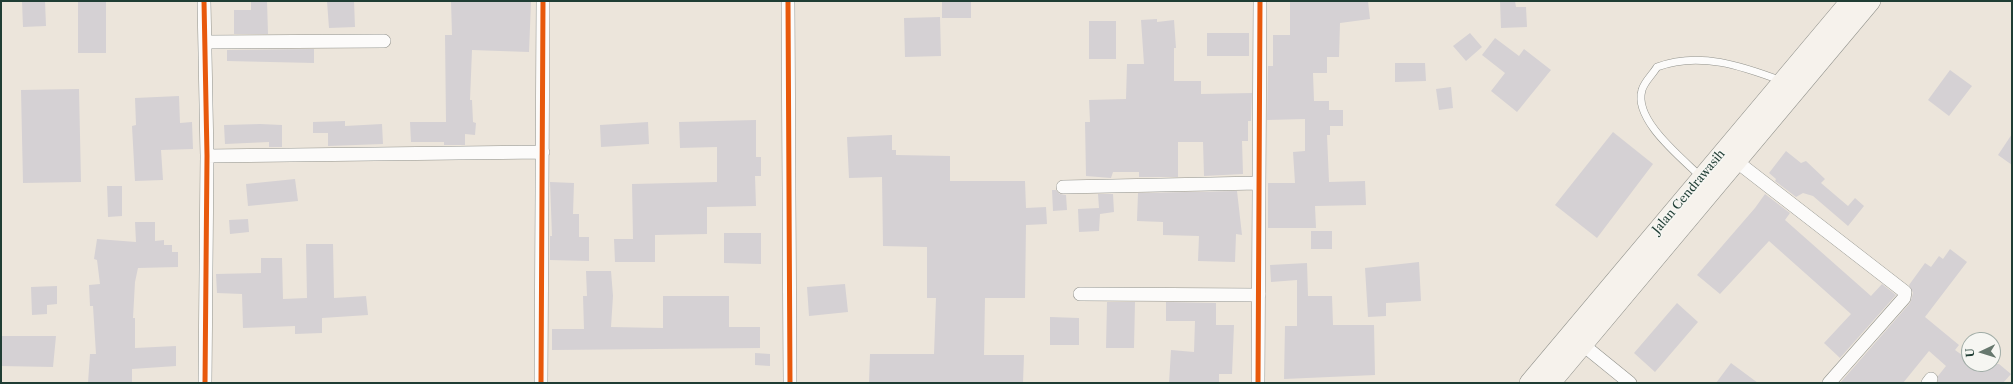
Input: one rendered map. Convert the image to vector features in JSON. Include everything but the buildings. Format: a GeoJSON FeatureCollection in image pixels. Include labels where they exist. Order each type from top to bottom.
{"type":"FeatureCollection","features":[{"type":"Feature","properties":{"kind":"main road","name":"Jalan Cendrawasih"},"geometry":{"type":"LineString","coordinates":[[1552,383],[1577,339],[1701,177],[1850,1]]}},
{"type":"Feature","properties":{"kind":"main road","name":"Jalan Cendrawasih"},"geometry":{"type":"LineString","coordinates":[[1529,383],[1577,339],[1736,162],[1871,1]]}},
{"type":"Feature","properties":{"kind":"street"},"geometry":{"type":"LineString","coordinates":[[204,1],[206,42],[207,156],[205,383]]}},
{"type":"Feature","properties":{"kind":"street"},"geometry":{"type":"LineString","coordinates":[[542,383],[543,1]]}},
{"type":"Feature","properties":{"kind":"street"},"geometry":{"type":"LineString","coordinates":[[788,1],[790,383]]}},
{"type":"Feature","properties":{"kind":"street"},"geometry":{"type":"LineString","coordinates":[[1258,383],[1260,1]]}},
{"type":"Feature","properties":{"kind":"street"},"geometry":{"type":"LineString","coordinates":[[206,42],[384,41]]}},
{"type":"Feature","properties":{"kind":"street"},"geometry":{"type":"LineString","coordinates":[[207,156],[543,152]]}},
{"type":"Feature","properties":{"kind":"street"},"geometry":{"type":"LineString","coordinates":[[1736,162],[1905,292],[1904,298],[1829,383]]}},
{"type":"Feature","properties":{"kind":"street"},"geometry":{"type":"LineString","coordinates":[[1063,187],[1259,183]]}},
{"type":"Feature","properties":{"kind":"street"},"geometry":{"type":"LineString","coordinates":[[1080,294],[1259,295]]}},
{"type":"Feature","properties":{"kind":"street"},"geometry":{"type":"LineString","coordinates":[[1577,339],[1630,383]]}},
{"type":"Feature","properties":{"kind":"lane"},"geometry":{"type":"LineString","coordinates":[[1701,177],[1657,134],[1643,110],[1642,90],[1657,67],[1681,61],[1713,60],[1755,71],[1782,81]]}},
{"type":"Feature","properties":{"kind":"cycle path"},"geometry":{"type":"LineString","coordinates":[[204,1],[207,156],[205,383]]}},
{"type":"Feature","properties":{"kind":"cycle path"},"geometry":{"type":"LineString","coordinates":[[541,383],[543,1]]}},
{"type":"Feature","properties":{"kind":"cycle path"},"geometry":{"type":"LineString","coordinates":[[788,1],[790,383]]}},
{"type":"Feature","properties":{"kind":"cycle path"},"geometry":{"type":"LineString","coordinates":[[1258,383],[1260,1]]}}]}
